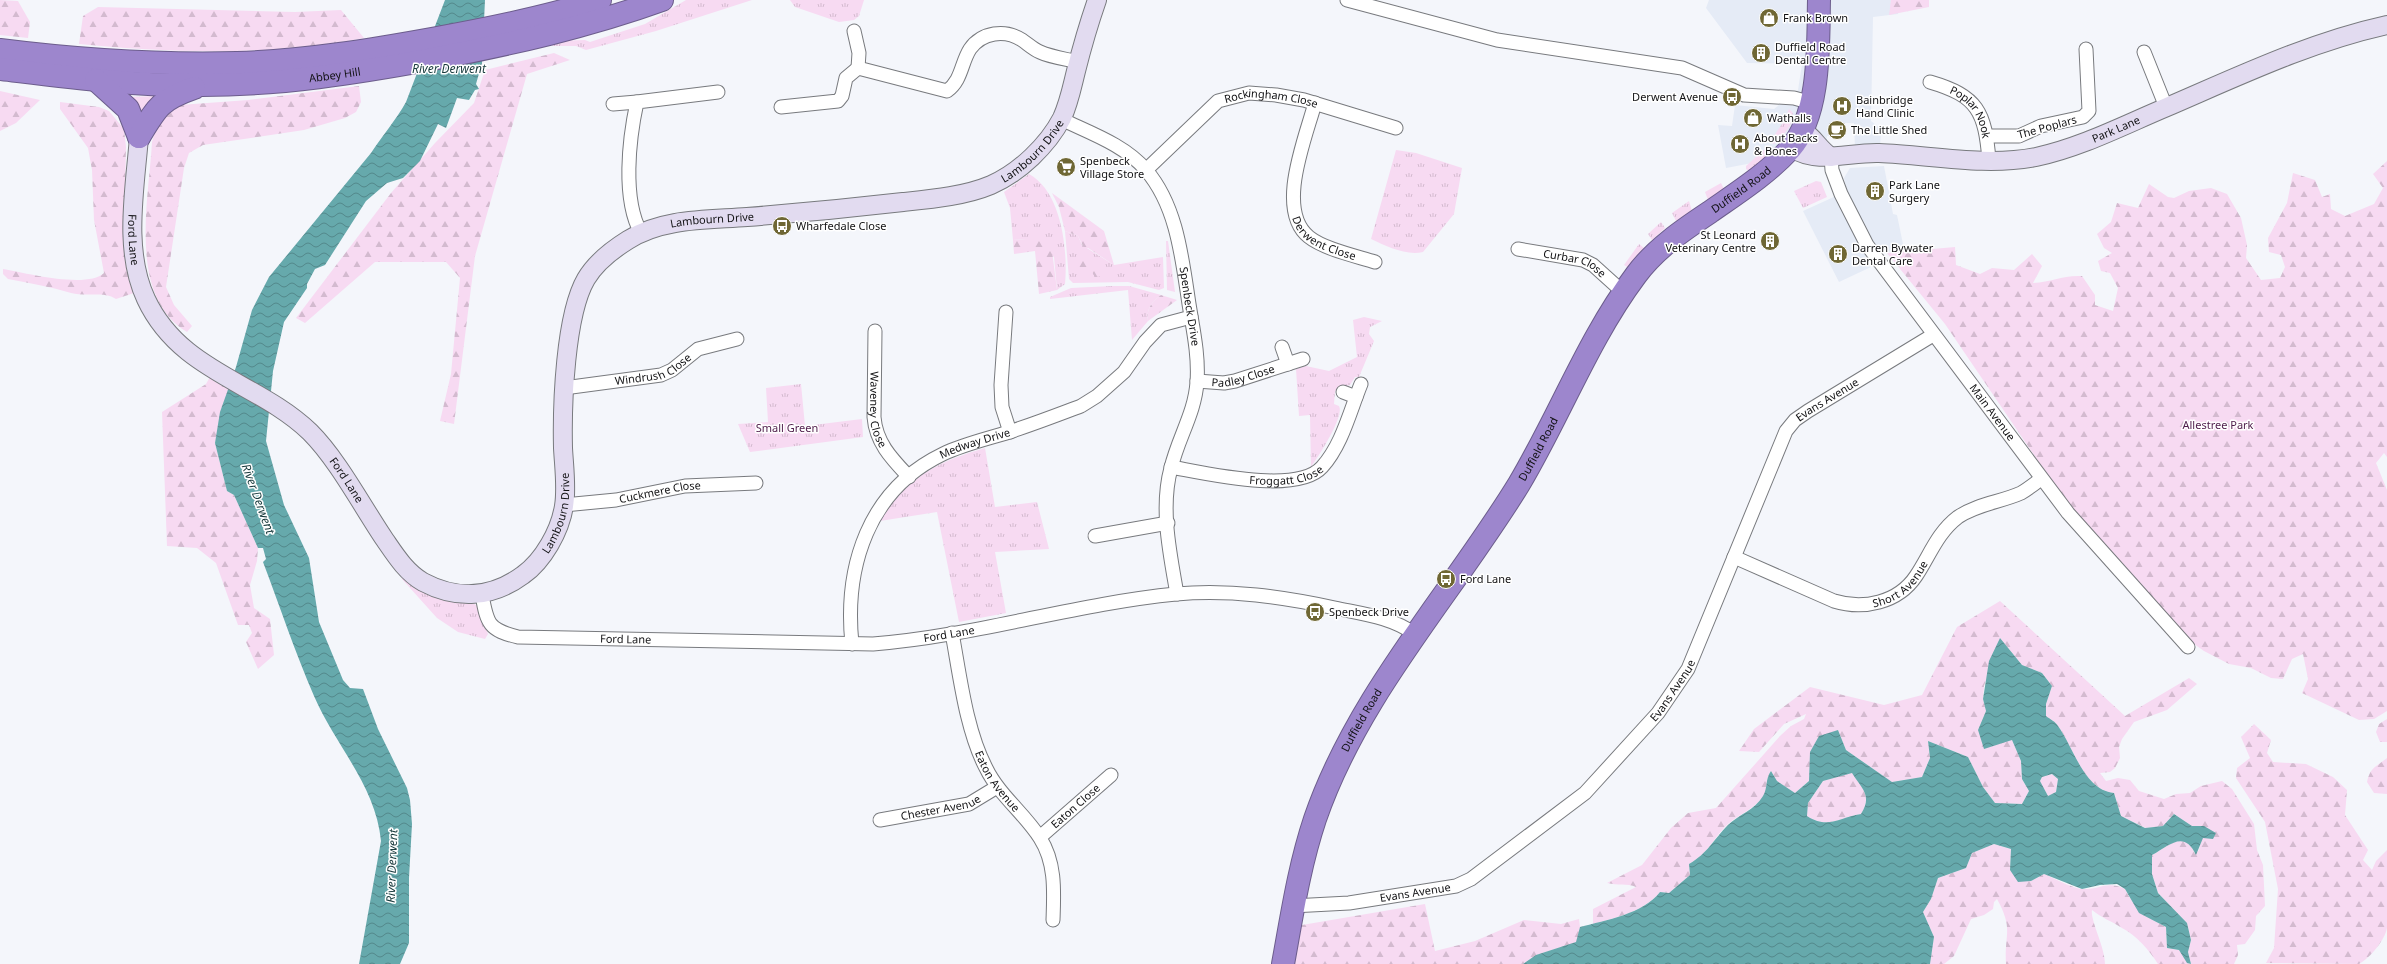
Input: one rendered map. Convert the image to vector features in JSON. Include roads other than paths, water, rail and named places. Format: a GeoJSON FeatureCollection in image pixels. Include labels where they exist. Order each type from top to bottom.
{"type":"FeatureCollection","features":[{"type":"Feature","properties":{"kind":"highway","name":"Abbey Hill"},"geometry":{"type":"LineString","coordinates":[[505,36],[600,0]]}},
{"type":"Feature","properties":{"kind":"highway","name":"Abbey Hill"},"geometry":{"type":"LineString","coordinates":[[0,69],[33,64],[69,67],[151,62],[238,63],[367,61],[608,19],[662,0]]}},
{"type":"Feature","properties":{"kind":"highway","name":"Duffield Road"},"geometry":{"type":"LineString","coordinates":[[1283,964],[1298,875],[1315,820],[1338,764],[1355,730],[1415,634],[1508,502],[1544,439],[1595,339],[1638,272],[1664,246],[1758,178],[1796,139],[1812,103],[1817,73],[1819,0]]}},
{"type":"Feature","properties":{"kind":"highway","name":"Abbey Hill"},"geometry":{"type":"LineString","coordinates":[[0,50],[33,64]]}},
{"type":"Feature","properties":{"kind":"highway","name":"Abbey Hill"},"geometry":{"type":"LineString","coordinates":[[69,67],[96,80],[146,84],[202,85],[329,76],[367,61]]}},
{"type":"Feature","properties":{"kind":"highway"},"geometry":{"type":"LineString","coordinates":[[96,80],[128,109],[139,137]]}},
{"type":"Feature","properties":{"kind":"highway"},"geometry":{"type":"LineString","coordinates":[[139,137],[155,110],[167,99],[202,85]]}},
{"type":"Feature","properties":{"kind":"street","name":"Lambourn Drive"},"geometry":{"type":"LineString","coordinates":[[482,595],[511,583],[528,572],[542,556],[554,534],[564,505],[564,388],[578,298],[586,279],[598,262],[620,245],[641,233],[681,222],[924,200],[982,188],[1004,179],[1018,168],[1049,138],[1061,119],[1069,98],[1078,62],[1097,0]]}},
{"type":"Feature","properties":{"kind":"street"},"geometry":{"type":"LineString","coordinates":[[1347,0],[1497,40],[1682,68],[1744,95],[1794,98],[1812,103]]}},
{"type":"Feature","properties":{"kind":"street","name":"Park Lane"},"geometry":{"type":"LineString","coordinates":[[1831,157],[1872,153],[1989,160],[2035,157],[2068,148],[2105,135],[2166,107],[2308,47],[2387,25]]}},
{"type":"Feature","properties":{"kind":"street"},"geometry":{"type":"LineString","coordinates":[[854,31],[858,53],[858,68]]}},
{"type":"Feature","properties":{"kind":"street"},"geometry":{"type":"LineString","coordinates":[[858,68],[947,91],[958,79],[968,53],[978,40],[985,36],[1003,33],[1014,36],[1040,52],[1078,62]]}},
{"type":"Feature","properties":{"kind":"street","name":"The Poplars"},"geometry":{"type":"LineString","coordinates":[[1987,136],[2019,136],[2041,126],[2084,117],[2088,111],[2086,49]]}},
{"type":"Feature","properties":{"kind":"street"},"geometry":{"type":"LineString","coordinates":[[2144,52],[2166,107]]}},
{"type":"Feature","properties":{"kind":"street"},"geometry":{"type":"LineString","coordinates":[[781,107],[838,101],[842,96],[846,78],[858,68]]}},
{"type":"Feature","properties":{"kind":"street","name":"Poplar Nook"},"geometry":{"type":"LineString","coordinates":[[1930,82],[1958,92],[1968,99],[1982,117],[1987,136],[1989,160]]}},
{"type":"Feature","properties":{"kind":"street"},"geometry":{"type":"LineString","coordinates":[[612,104],[718,92]]}},
{"type":"Feature","properties":{"kind":"street","name":"Rockingham Close"},"geometry":{"type":"LineString","coordinates":[[1146,170],[1218,101],[1249,93],[1276,95],[1315,103],[1396,128]]}},
{"type":"Feature","properties":{"kind":"street"},"geometry":{"type":"LineString","coordinates":[[637,102],[632,138],[630,194],[635,222],[641,233]]}},
{"type":"Feature","properties":{"kind":"street","name":"Derwent Close"},"geometry":{"type":"LineString","coordinates":[[1315,103],[1294,187],[1293,210],[1296,219],[1309,237],[1375,262]]}},
{"type":"Feature","properties":{"kind":"street","name":"Spenbeck Drive"},"geometry":{"type":"LineString","coordinates":[[1061,119],[1120,148],[1146,170],[1165,199],[1180,247],[1196,352],[1197,381],[1190,417],[1171,467],[1166,503],[1177,594]]}},
{"type":"Feature","properties":{"kind":"street"},"geometry":{"type":"LineString","coordinates":[[1796,139],[1812,136],[1822,151],[1831,157]]}},
{"type":"Feature","properties":{"kind":"street","name":"Ford Lane"},"geometry":{"type":"LineString","coordinates":[[139,137],[134,248],[143,290],[152,310],[174,338],[209,369],[285,412],[319,442],[394,554],[414,576],[435,588],[456,594],[482,595],[487,620],[499,633],[518,637],[852,644],[896,642],[1177,594],[1253,594],[1309,602],[1390,620],[1415,634]]}},
{"type":"Feature","properties":{"kind":"street","name":"Main Avenue"},"geometry":{"type":"LineString","coordinates":[[1831,157],[1832,170],[1841,194],[1866,243],[1933,335],[2041,479],[2098,548],[2188,647]]}},
{"type":"Feature","properties":{"kind":"street","name":"Curbar Close"},"geometry":{"type":"LineString","coordinates":[[1518,249],[1583,260],[1593,265],[1624,293]]}},
{"type":"Feature","properties":{"kind":"street"},"geometry":{"type":"LineString","coordinates":[[1006,312],[1001,385],[1002,407],[1010,432]]}},
{"type":"Feature","properties":{"kind":"street","name":"Medway Drive"},"geometry":{"type":"LineString","coordinates":[[852,644],[851,590],[860,548],[873,520],[909,477],[942,455],[1081,406],[1097,396],[1124,372],[1145,342],[1161,325],[1191,317]]}},
{"type":"Feature","properties":{"kind":"street","name":"Waveney Close"},"geometry":{"type":"LineString","coordinates":[[875,331],[874,417],[876,431],[885,450],[909,477]]}},
{"type":"Feature","properties":{"kind":"street","name":"Evans Avenue"},"geometry":{"type":"LineString","coordinates":[[1292,906],[1349,903],[1456,886],[1471,879],[1560,813],[1584,792],[1658,713],[1688,669],[1782,438],[1790,425],[1829,397],[1933,335]]}},
{"type":"Feature","properties":{"kind":"street","name":"Windrush Close"},"geometry":{"type":"LineString","coordinates":[[564,388],[661,375],[672,370],[698,349],[737,339]]}},
{"type":"Feature","properties":{"kind":"street","name":"Padley Close"},"geometry":{"type":"LineString","coordinates":[[1282,347],[1288,364]]}},
{"type":"Feature","properties":{"kind":"street","name":"Padley Close"},"geometry":{"type":"LineString","coordinates":[[1197,381],[1224,383],[1235,381],[1302,359]]}},
{"type":"Feature","properties":{"kind":"street","name":"Froggatt Close"},"geometry":{"type":"LineString","coordinates":[[1171,467],[1266,480],[1294,480],[1309,476],[1321,468],[1333,453],[1361,384]]}},
{"type":"Feature","properties":{"kind":"street"},"geometry":{"type":"LineString","coordinates":[[1343,392],[1356,397]]}},
{"type":"Feature","properties":{"kind":"street","name":"Short Avenue"},"geometry":{"type":"LineString","coordinates":[[1734,557],[1834,601],[1852,605],[1879,602],[1895,595],[1914,579],[1935,543],[1953,521],[1976,509],[2021,493],[2041,479]]}},
{"type":"Feature","properties":{"kind":"street","name":"Cuckmere Close"},"geometry":{"type":"LineString","coordinates":[[564,505],[611,501],[685,486],[756,483]]}},
{"type":"Feature","properties":{"kind":"street"},"geometry":{"type":"LineString","coordinates":[[1096,536],[1168,523]]}},
{"type":"Feature","properties":{"kind":"street","name":"Eaton Avenue"},"geometry":{"type":"LineString","coordinates":[[952,633],[976,743],[986,769],[997,787],[1040,837],[1050,859],[1054,882],[1053,920]]}},
{"type":"Feature","properties":{"kind":"street","name":"Eaton Close"},"geometry":{"type":"LineString","coordinates":[[1040,837],[1111,775]]}},
{"type":"Feature","properties":{"kind":"street","name":"Chester Avenue"},"geometry":{"type":"LineString","coordinates":[[880,820],[969,804],[997,787]]}},
{"type":"Feature","properties":{"kind":"water","name":"River Derwent"},"geometry":{"type":"Polygon","coordinates":[[[445,0],[485,0],[482,63],[476,84],[479,89],[475,90],[469,100],[457,98],[446,128],[438,124],[420,161],[403,178],[387,183],[366,201],[325,265],[315,269],[307,284],[307,288],[284,322],[273,371],[266,441],[284,505],[309,558],[319,622],[343,680],[350,688],[363,689],[378,729],[407,788],[410,800],[412,824],[409,878],[409,943],[400,964],[359,964],[381,841],[378,821],[354,766],[333,732],[314,696],[263,562],[266,559],[263,548],[258,548],[234,495],[227,491],[215,443],[220,412],[236,367],[252,310],[269,277],[371,153],[402,109],[445,0]]]}},
{"type":"Feature","properties":{"kind":"water"},"geometry":{"type":"Polygon","coordinates":[[[2000,638],[2022,665],[2042,673],[2052,686],[2046,704],[2046,716],[2057,725],[2064,735],[2087,776],[2104,790],[2114,793],[2121,816],[2145,828],[2163,826],[2174,814],[2192,826],[2204,826],[2216,833],[2213,839],[2203,838],[2196,855],[2191,847],[2181,841],[2170,844],[2152,855],[2152,874],[2158,893],[2187,923],[2191,940],[2188,952],[2191,964],[2187,963],[2179,950],[2167,948],[2166,927],[2139,913],[2125,889],[2117,884],[2100,885],[2082,889],[2044,874],[2031,881],[2018,882],[2010,870],[2011,849],[1994,844],[1972,853],[1966,868],[1938,878],[1931,899],[1923,912],[1934,937],[1930,964],[1523,964],[1536,955],[1576,942],[1580,927],[1612,919],[1634,911],[1653,900],[1660,892],[1669,893],[1690,875],[1689,864],[1706,851],[1728,825],[1760,801],[1765,793],[1768,777],[1771,771],[1777,781],[1795,793],[1809,781],[1810,752],[1819,736],[1838,730],[1846,750],[1892,782],[1922,777],[1930,758],[1928,741],[1968,757],[1983,787],[1995,803],[2022,804],[2029,791],[2022,779],[2021,761],[2012,740],[1984,749],[1978,730],[1986,711],[1983,699],[1989,661],[2000,638]],[[1852,773],[1823,781],[1808,803],[1807,816],[1822,822],[1828,822],[1861,814],[1866,802],[1866,797],[1852,773]],[[2052,774],[2042,777],[2040,781],[2048,796],[2056,792],[2058,779],[2052,774]]]}},
{"type":"Feature","properties":{"kind":"place","name":"Frank Brown"},"geometry":{"type":"Point","coordinates":[1769,18]}},
{"type":"Feature","properties":{"kind":"place","name":"Duffield Road Dental Centre"},"geometry":{"type":"Point","coordinates":[1761,53]}},
{"type":"Feature","properties":{"kind":"place","name":"Derwent Avenue"},"geometry":{"type":"Point","coordinates":[1732,97]}},
{"type":"Feature","properties":{"kind":"place","name":"Bainbridge Hand Clinic"},"geometry":{"type":"Point","coordinates":[1842,106]}},
{"type":"Feature","properties":{"kind":"place","name":"Wathalls"},"geometry":{"type":"Point","coordinates":[1753,118]}},
{"type":"Feature","properties":{"kind":"place","name":"The Little Shed"},"geometry":{"type":"Point","coordinates":[1837,130]}},
{"type":"Feature","properties":{"kind":"place","name":"About Backs & Bones"},"geometry":{"type":"Point","coordinates":[1740,144]}},
{"type":"Feature","properties":{"kind":"place","name":"Spenbeck Village Store"},"geometry":{"type":"Point","coordinates":[1066,167]}},
{"type":"Feature","properties":{"kind":"place","name":"Park Lane Surgery"},"geometry":{"type":"Point","coordinates":[1875,191]}},
{"type":"Feature","properties":{"kind":"place","name":"Wharfedale Close"},"geometry":{"type":"Point","coordinates":[782,226]}},
{"type":"Feature","properties":{"kind":"place","name":"St Leonard Veterinary Centre"},"geometry":{"type":"Point","coordinates":[1770,241]}},
{"type":"Feature","properties":{"kind":"place","name":"Darren Bywater Dental Care"},"geometry":{"type":"Point","coordinates":[1838,254]}},
{"type":"Feature","properties":{"kind":"place","name":"Ford Lane"},"geometry":{"type":"Point","coordinates":[1446,579]}},
{"type":"Feature","properties":{"kind":"place","name":"Spenbeck Drive"},"geometry":{"type":"Point","coordinates":[1315,612]}},
{"type":"Feature","properties":{"kind":"park label","name":"Allestree Park"},"geometry":{"type":"Point","coordinates":[2218,425]}},
{"type":"Feature","properties":{"kind":"park label","name":"Small Green"},"geometry":{"type":"Point","coordinates":[787,428]}}]}
